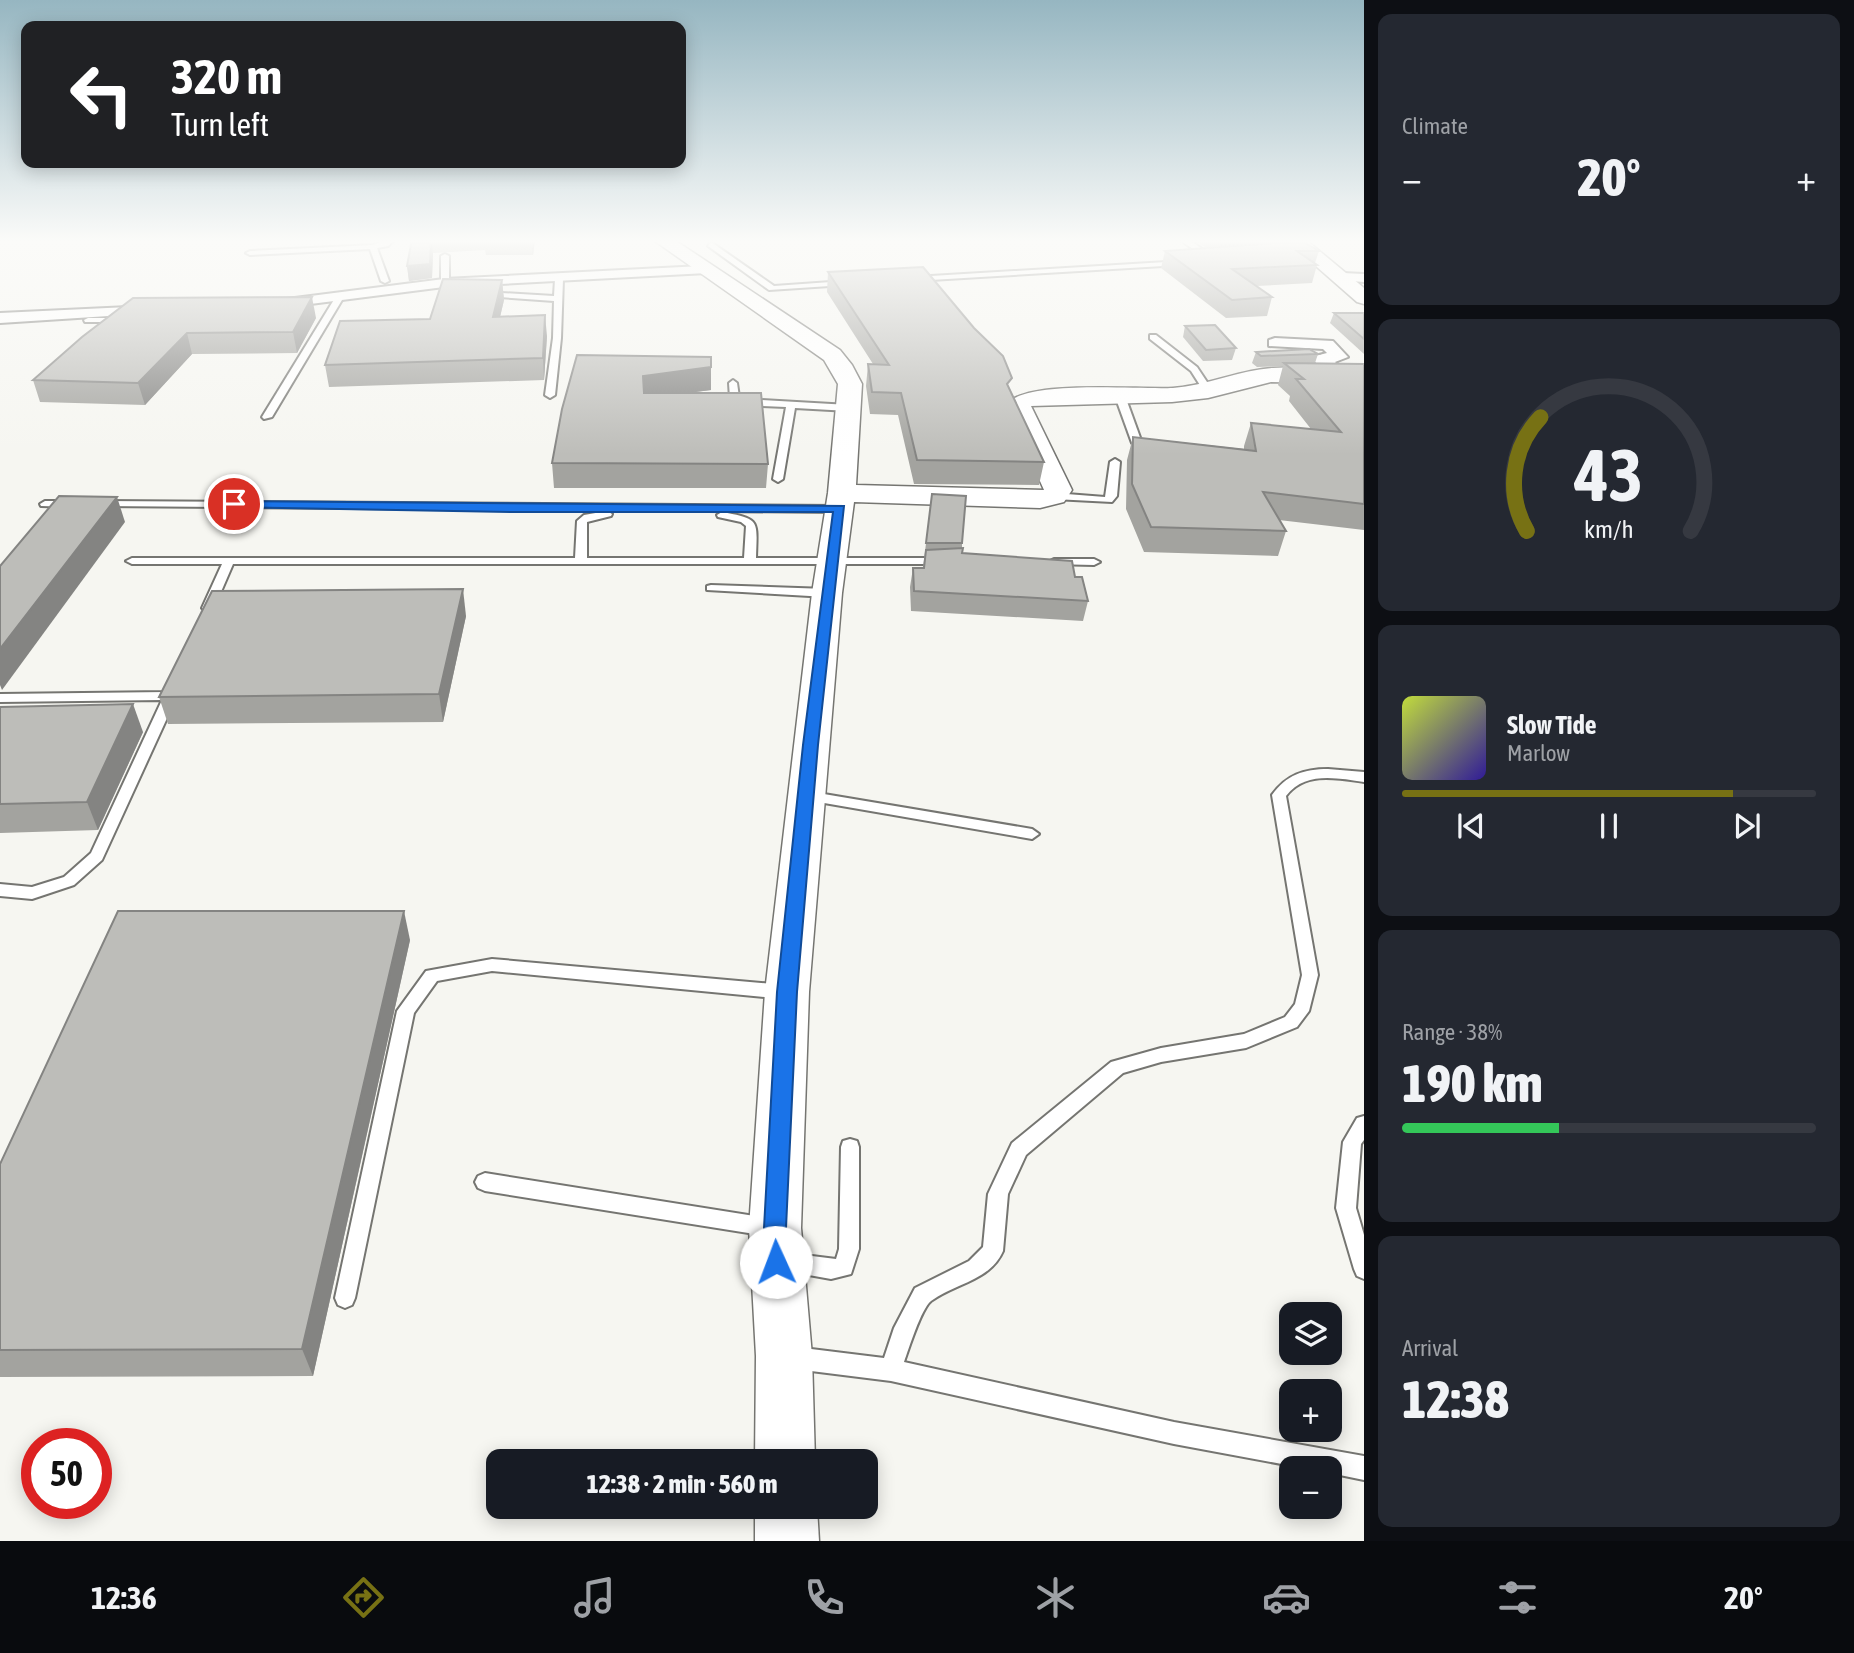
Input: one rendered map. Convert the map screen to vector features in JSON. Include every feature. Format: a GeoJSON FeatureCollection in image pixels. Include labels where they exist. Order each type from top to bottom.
{"type":"FeatureCollection","features":[{"type":"Feature","properties":{"kind":"main road"},"geometry":{"type":"LineString","coordinates":[[777,311],[832,355],[844,370],[850,384],[841,501],[805,795],[787,992],[776,1245],[784,1356],[785,1449]]}},
{"type":"Feature","properties":{"kind":"main road"},"geometry":{"type":"LineString","coordinates":[[841,501],[1040,500],[1054,496],[1058,490],[1053,476],[1018,405],[1023,400],[1047,396],[1120,396],[1208,391],[1271,375],[1353,377]]}},
{"type":"Feature","properties":{"kind":"main road"},"geometry":{"type":"LineString","coordinates":[[786,1519],[786,1541]]}},
{"type":"Feature","properties":{"kind":"street"},"geometry":{"type":"LineString","coordinates":[[0,318],[120,311]]}},
{"type":"Feature","properties":{"kind":"street"},"geometry":{"type":"LineString","coordinates":[[1321,359],[1353,377]]}},
{"type":"Feature","properties":{"kind":"lane"},"geometry":{"type":"LineString","coordinates":[[88,320],[125,320],[135,311]]}},
{"type":"Feature","properties":{"kind":"lane"},"geometry":{"type":"LineString","coordinates":[[271,311],[307,313]]}},
{"type":"Feature","properties":{"kind":"lane"},"geometry":{"type":"LineString","coordinates":[[319,313],[323,311]]}},
{"type":"Feature","properties":{"kind":"lane"},"geometry":{"type":"LineString","coordinates":[[267,416],[331,311]]}},
{"type":"Feature","properties":{"kind":"lane"},"geometry":{"type":"LineString","coordinates":[[550,395],[557,338],[557,311]]}},
{"type":"Feature","properties":{"kind":"lane"},"geometry":{"type":"LineString","coordinates":[[1153,337],[1194,369],[1208,391]]}},
{"type":"Feature","properties":{"kind":"lane"},"geometry":{"type":"LineString","coordinates":[[733,383],[735,398],[742,402],[849,408]]}},
{"type":"Feature","properties":{"kind":"lane"},"geometry":{"type":"LineString","coordinates":[[1120,396],[1137,443]]}},
{"type":"Feature","properties":{"kind":"lane"},"geometry":{"type":"LineString","coordinates":[[778,479],[791,406]]}},
{"type":"Feature","properties":{"kind":"lane"},"geometry":{"type":"LineString","coordinates":[[1054,496],[1108,500],[1112,496],[1115,462]]}},
{"type":"Feature","properties":{"kind":"lane"},"geometry":{"type":"LineString","coordinates":[[45,504],[841,501]]}},
{"type":"Feature","properties":{"kind":"lane"},"geometry":{"type":"LineString","coordinates":[[581,561],[582,521],[588,517],[614,514],[733,515],[745,519],[751,526],[751,561]]}},
{"type":"Feature","properties":{"kind":"lane"},"geometry":{"type":"LineString","coordinates":[[132,561],[751,561],[830,577]]}},
{"type":"Feature","properties":{"kind":"lane"},"geometry":{"type":"LineString","coordinates":[[202,623],[229,561]]}},
{"type":"Feature","properties":{"kind":"lane"},"geometry":{"type":"LineString","coordinates":[[711,587],[830,577],[956,561]]}},
{"type":"Feature","properties":{"kind":"lane"},"geometry":{"type":"LineString","coordinates":[[1039,562],[1094,562]]}},
{"type":"Feature","properties":{"kind":"lane"},"geometry":{"type":"LineString","coordinates":[[0,698],[173,690],[97,856],[69,881],[32,893],[0,890]]}},
{"type":"Feature","properties":{"kind":"lane"},"geometry":{"type":"LineString","coordinates":[[891,1370],[902,1335],[922,1295],[976,1268],[993,1251],[998,1194],[1019,1149],[1117,1067],[1161,1055],[1246,1041],[1291,1023],[1303,1006],[1310,975],[1279,796],[1286,783],[1307,775],[1328,773],[1364,777]]}},
{"type":"Feature","properties":{"kind":"lane"},"geometry":{"type":"LineString","coordinates":[[805,795],[1032,834]]}},
{"type":"Feature","properties":{"kind":"lane"},"geometry":{"type":"LineString","coordinates":[[345,1298],[406,1012],[432,976],[492,965],[787,992]]}},
{"type":"Feature","properties":{"kind":"lane"},"geometry":{"type":"LineString","coordinates":[[1364,1124],[1352,1142],[1346,1209],[1364,1269]]}},
{"type":"Feature","properties":{"kind":"lane"},"geometry":{"type":"LineString","coordinates":[[485,1182],[776,1245],[831,1269],[844,1267],[849,1249],[850,1147]]}},
{"type":"Feature","properties":{"kind":"lane"},"geometry":{"type":"LineString","coordinates":[[784,1356],[891,1370],[1174,1433],[1364,1468]]}},
{"type":"Feature","properties":{"kind":"building"},"geometry":{"type":"Polygon","coordinates":[[[116,311],[304,311],[293,332],[187,333],[138,383],[33,380],[116,311]]]}},
{"type":"Feature","properties":{"kind":"building"},"geometry":{"type":"Polygon","coordinates":[[[433,311],[494,311],[493,317],[545,315],[543,358],[325,365],[340,321],[430,319],[433,311]]]}},
{"type":"Feature","properties":{"kind":"building"},"geometry":{"type":"Polygon","coordinates":[[[854,311],[960,311],[1003,356],[1012,378],[1007,384],[1044,462],[917,460],[901,393],[872,392],[868,364],[889,365],[854,311]]]}},
{"type":"Feature","properties":{"kind":"building"},"geometry":{"type":"Polygon","coordinates":[[[1334,313],[1364,313],[1364,339],[1334,313]]]}},
{"type":"Feature","properties":{"kind":"building"},"geometry":{"type":"Polygon","coordinates":[[[1215,325],[1236,348],[1206,350],[1185,326],[1215,325]]]}},
{"type":"Feature","properties":{"kind":"building"},"geometry":{"type":"Polygon","coordinates":[[[1309,349],[1318,354],[1261,356],[1256,352],[1309,349]]]}},
{"type":"Feature","properties":{"kind":"building"},"geometry":{"type":"Polygon","coordinates":[[[577,355],[711,357],[711,367],[643,376],[644,393],[761,393],[768,464],[552,463],[562,409],[577,355]]]}},
{"type":"Feature","properties":{"kind":"building"},"geometry":{"type":"Polygon","coordinates":[[[1284,363],[1364,364],[1364,504],[1263,492],[1286,531],[1151,527],[1132,484],[1133,437],[1256,451],[1251,423],[1341,432],[1296,379],[1304,379],[1284,363]]]}},
{"type":"Feature","properties":{"kind":"building"},"geometry":{"type":"Polygon","coordinates":[[[932,494],[966,496],[962,543],[926,543],[932,494]]]}},
{"type":"Feature","properties":{"kind":"building"},"geometry":{"type":"Polygon","coordinates":[[[59,496],[117,497],[0,649],[0,566],[59,496]]]}},
{"type":"Feature","properties":{"kind":"building"},"geometry":{"type":"Polygon","coordinates":[[[963,548],[962,553],[1072,561],[1075,577],[1082,577],[1088,601],[914,591],[913,568],[924,568],[926,550],[963,548]]]}},
{"type":"Feature","properties":{"kind":"building"},"geometry":{"type":"Polygon","coordinates":[[[463,589],[439,694],[159,697],[212,591],[463,589]]]}},
{"type":"Feature","properties":{"kind":"building"},"geometry":{"type":"Polygon","coordinates":[[[133,704],[87,802],[0,804],[0,707],[133,704]]]}},
{"type":"Feature","properties":{"kind":"building"},"geometry":{"type":"Polygon","coordinates":[[[118,911],[404,911],[302,1349],[0,1350],[0,1164],[118,911]]]}},
{"type":"Feature","properties":{"kind":"route"},"geometry":{"type":"LineString","coordinates":[[234,504],[510,509],[840,509],[827,593],[810,745],[787,992],[775,1228],[776,1262]]}}]}
